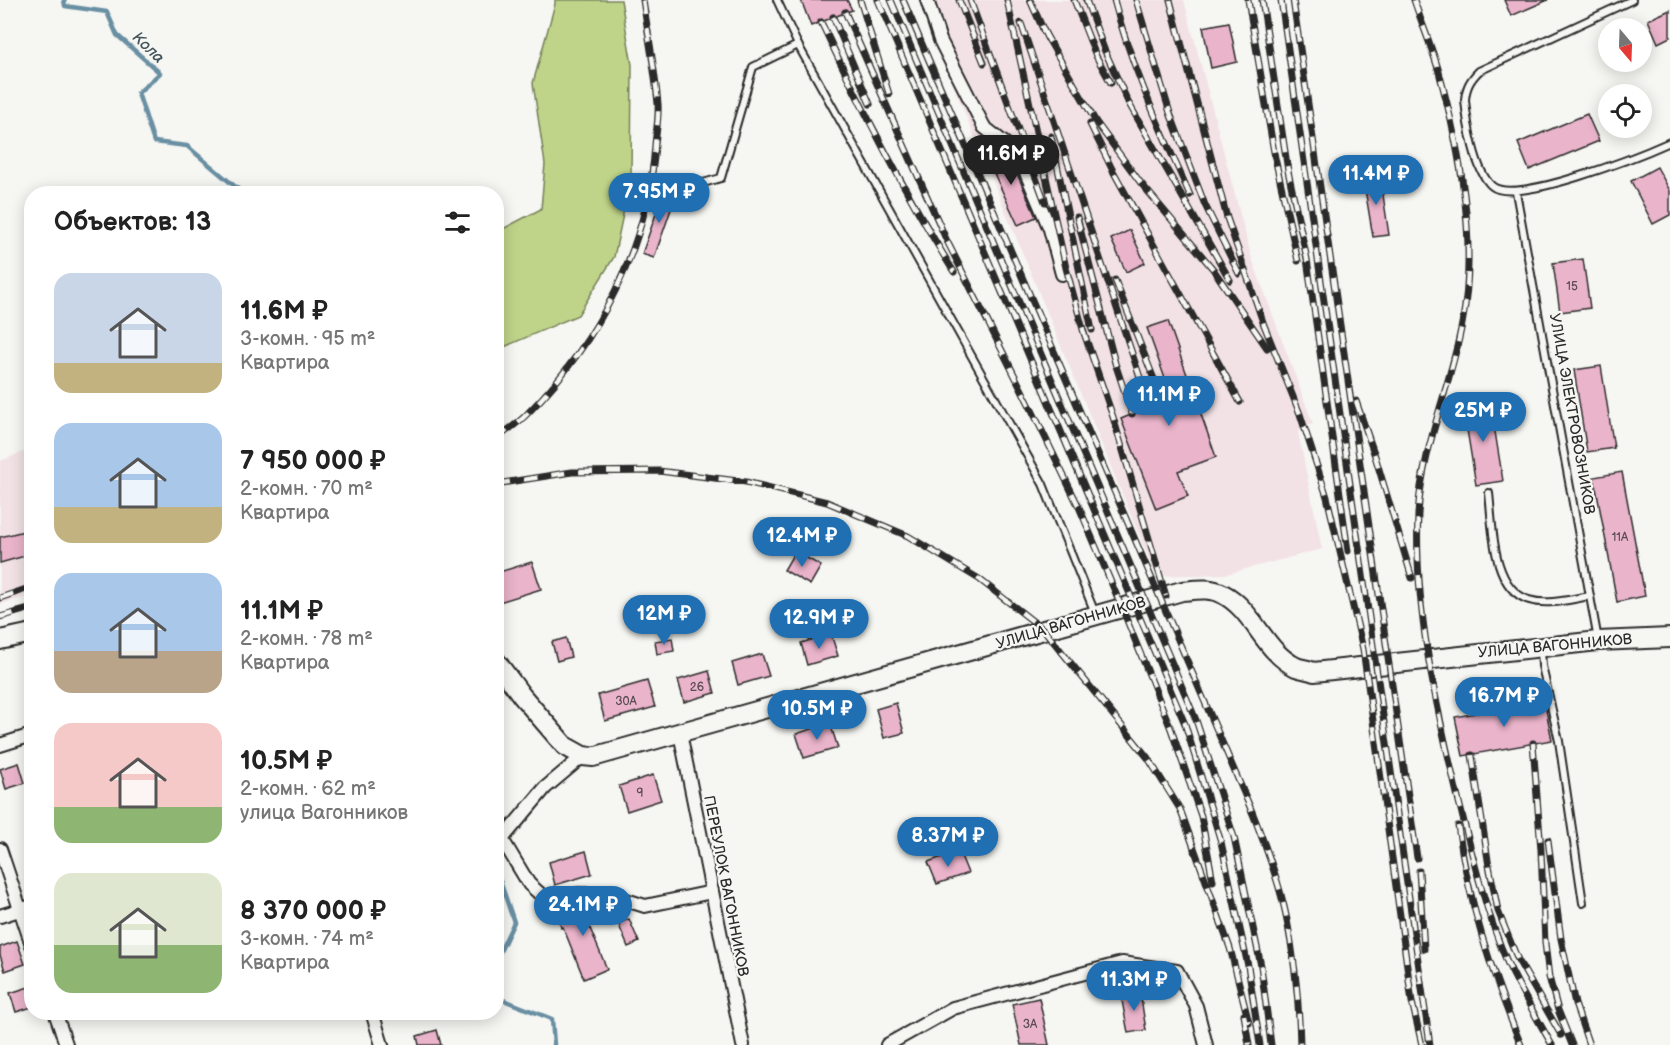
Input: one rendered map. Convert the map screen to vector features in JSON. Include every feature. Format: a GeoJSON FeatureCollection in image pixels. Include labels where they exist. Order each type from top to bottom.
{"type":"FeatureCollection","features":[{"type":"Feature","properties":{"kind":"street"},"geometry":{"type":"LineString","coordinates":[[927,0],[940,40],[984,128],[1018,154],[1050,229],[1062,274]]}},
{"type":"Feature","properties":{"kind":"street","name":"УЛИЦА ВАГОННИКОВ"},"geometry":{"type":"LineString","coordinates":[[583,756],[593,757],[1182,591],[1206,589],[1223,594],[1238,605],[1279,655],[1296,666],[1314,672],[1598,641],[1670,638]]}},
{"type":"Feature","properties":{"kind":"street"},"geometry":{"type":"LineString","coordinates":[[0,640],[24,635]]}},
{"type":"Feature","properties":{"kind":"street"},"geometry":{"type":"LineString","coordinates":[[504,672],[565,746],[583,756],[545,788],[504,837]]}},
{"type":"Feature","properties":{"kind":"street","name":"ПЕРЕУЛОК ВАГОННИКОВ"},"geometry":{"type":"LineString","coordinates":[[680,733],[743,1045]]}},
{"type":"Feature","properties":{"kind":"street"},"geometry":{"type":"LineString","coordinates":[[0,745],[24,738]]}},
{"type":"Feature","properties":{"kind":"street"},"geometry":{"type":"LineString","coordinates":[[0,849],[24,903]]}},
{"type":"Feature","properties":{"kind":"street"},"geometry":{"type":"LineString","coordinates":[[504,850],[529,884],[550,903],[578,894],[610,895],[645,906],[712,892]]}},
{"type":"Feature","properties":{"kind":"street"},"geometry":{"type":"LineString","coordinates":[[0,915],[24,909]]}},
{"type":"Feature","properties":{"kind":"street"},"geometry":{"type":"LineString","coordinates":[[887,1045],[953,1008],[1122,963],[1177,971],[1196,1006],[1206,1045]]}},
{"type":"Feature","properties":{"kind":"street"},"geometry":{"type":"LineString","coordinates":[[58,1020],[66,1044]]}},
{"type":"Feature","properties":{"kind":"street"},"geometry":{"type":"LineString","coordinates":[[374,1020],[382,1045]]}},
{"type":"Feature","properties":{"kind":"lane"},"geometry":{"type":"LineString","coordinates":[[777,0],[798,45],[1043,484],[1096,616]]}},
{"type":"Feature","properties":{"kind":"lane"},"geometry":{"type":"LineString","coordinates":[[1632,0],[1479,71],[1470,80],[1466,89],[1466,112],[1479,168],[1493,188],[1504,192],[1516,192],[1573,178],[1670,142]]}},
{"type":"Feature","properties":{"kind":"lane"},"geometry":{"type":"LineString","coordinates":[[678,190],[721,178],[753,67],[798,45]]}},
{"type":"Feature","properties":{"kind":"lane","name":"УЛИЦА ЭЛЕКТРОВОЗНИКОВ"},"geometry":{"type":"LineString","coordinates":[[1516,192],[1598,641]]}},
{"type":"Feature","properties":{"kind":"lane"},"geometry":{"type":"LineString","coordinates":[[1489,493],[1499,564],[1505,581],[1515,592],[1530,600],[1551,602],[1590,596]]}},
{"type":"Feature","properties":{"kind":"lane"},"geometry":{"type":"LineString","coordinates":[[1541,647],[1542,666],[1559,741],[1583,903]]}},
{"type":"Feature","properties":{"kind":"shaded area"},"geometry":{"type":"Polygon","coordinates":[[[918,0],[1184,0],[1251,256],[1313,424],[1298,432],[1322,549],[1227,574],[1156,576],[918,0]]]}},
{"type":"Feature","properties":{"kind":"shaded area"},"geometry":{"type":"Polygon","coordinates":[[[24,452],[24,598],[0,604],[0,461],[24,452]]]}},
{"type":"Feature","properties":{"kind":"green space"},"geometry":{"type":"Polygon","coordinates":[[[555,0],[621,0],[632,65],[631,177],[614,257],[578,315],[504,347],[504,228],[541,209],[545,164],[533,83],[555,0]]]}},
{"type":"Feature","properties":{"kind":"building"},"geometry":{"type":"Polygon","coordinates":[[[801,0],[847,0],[852,10],[811,26],[801,0]]]}},
{"type":"Feature","properties":{"kind":"building"},"geometry":{"type":"Polygon","coordinates":[[[1504,0],[1548,0],[1511,16],[1504,0]]]}},
{"type":"Feature","properties":{"kind":"building"},"geometry":{"type":"Polygon","coordinates":[[[1670,10],[1670,37],[1658,43],[1652,29],[1652,18],[1670,10]]]}},
{"type":"Feature","properties":{"kind":"building"},"geometry":{"type":"Polygon","coordinates":[[[1229,22],[1237,62],[1211,68],[1203,27],[1229,22]]]}},
{"type":"Feature","properties":{"kind":"building"},"geometry":{"type":"Polygon","coordinates":[[[1587,114],[1599,141],[1529,170],[1518,143],[1587,114]]]}},
{"type":"Feature","properties":{"kind":"building"},"geometry":{"type":"Polygon","coordinates":[[[997,148],[1010,158],[1036,217],[1018,225],[985,154],[997,148]]]}},
{"type":"Feature","properties":{"kind":"building"},"geometry":{"type":"Polygon","coordinates":[[[1657,167],[1670,191],[1670,215],[1653,224],[1631,181],[1657,167]]]}},
{"type":"Feature","properties":{"kind":"building"},"geometry":{"type":"Polygon","coordinates":[[[1380,175],[1389,235],[1373,237],[1363,177],[1380,175]]]}},
{"type":"Feature","properties":{"kind":"building"},"geometry":{"type":"Polygon","coordinates":[[[664,191],[676,195],[654,258],[642,254],[664,191]]]}},
{"type":"Feature","properties":{"kind":"building"},"geometry":{"type":"Polygon","coordinates":[[[1130,230],[1145,263],[1126,272],[1111,239],[1130,230]]]}},
{"type":"Feature","properties":{"kind":"building"},"geometry":{"type":"Polygon","coordinates":[[[1583,259],[1590,308],[1560,312],[1553,263],[1583,259]]]}},
{"type":"Feature","properties":{"kind":"building"},"geometry":{"type":"Polygon","coordinates":[[[1168,321],[1216,457],[1178,471],[1188,496],[1156,509],[1121,419],[1172,398],[1147,328],[1168,321]]]}},
{"type":"Feature","properties":{"kind":"building"},"geometry":{"type":"Polygon","coordinates":[[[1601,366],[1614,448],[1587,452],[1574,370],[1601,366]]]}},
{"type":"Feature","properties":{"kind":"building"},"geometry":{"type":"Polygon","coordinates":[[[1490,401],[1503,481],[1476,485],[1463,405],[1490,401]]]}},
{"type":"Feature","properties":{"kind":"building"},"geometry":{"type":"Polygon","coordinates":[[[1622,472],[1645,596],[1617,602],[1594,477],[1622,472]]]}},
{"type":"Feature","properties":{"kind":"building"},"geometry":{"type":"Polygon","coordinates":[[[24,531],[24,556],[0,563],[0,537],[24,531]]]}},
{"type":"Feature","properties":{"kind":"building"},"geometry":{"type":"Polygon","coordinates":[[[795,551],[821,566],[810,585],[784,570],[795,551]]]}},
{"type":"Feature","properties":{"kind":"building"},"geometry":{"type":"Polygon","coordinates":[[[532,562],[541,589],[504,601],[504,571],[532,562]]]}},
{"type":"Feature","properties":{"kind":"building"},"geometry":{"type":"Polygon","coordinates":[[[831,634],[838,656],[807,665],[801,643],[831,634]]]}},
{"type":"Feature","properties":{"kind":"building"},"geometry":{"type":"Polygon","coordinates":[[[566,638],[571,657],[557,661],[552,642],[566,638]]]}},
{"type":"Feature","properties":{"kind":"building"},"geometry":{"type":"Polygon","coordinates":[[[672,638],[674,651],[657,654],[655,641],[672,638]]]}},
{"type":"Feature","properties":{"kind":"building"},"geometry":{"type":"Polygon","coordinates":[[[762,654],[769,676],[738,685],[732,663],[762,654]]]}},
{"type":"Feature","properties":{"kind":"building"},"geometry":{"type":"Polygon","coordinates":[[[709,671],[715,693],[684,702],[678,680],[709,671]]]}},
{"type":"Feature","properties":{"kind":"building"},"geometry":{"type":"Polygon","coordinates":[[[647,681],[655,707],[605,721],[598,695],[647,681]]]}},
{"type":"Feature","properties":{"kind":"building"},"geometry":{"type":"Polygon","coordinates":[[[1544,700],[1552,740],[1463,756],[1455,717],[1544,700]]]}},
{"type":"Feature","properties":{"kind":"building"},"geometry":{"type":"Polygon","coordinates":[[[896,703],[904,733],[884,738],[876,709],[896,703]]]}},
{"type":"Feature","properties":{"kind":"building"},"geometry":{"type":"Polygon","coordinates":[[[830,723],[838,748],[804,758],[796,734],[830,723]]]}},
{"type":"Feature","properties":{"kind":"building"},"geometry":{"type":"Polygon","coordinates":[[[19,763],[24,783],[6,789],[0,769],[19,763]]]}},
{"type":"Feature","properties":{"kind":"building"},"geometry":{"type":"Polygon","coordinates":[[[653,775],[661,800],[627,811],[619,786],[653,775]]]}},
{"type":"Feature","properties":{"kind":"building"},"geometry":{"type":"Polygon","coordinates":[[[586,851],[592,874],[555,885],[549,862],[586,851]]]}},
{"type":"Feature","properties":{"kind":"building"},"geometry":{"type":"Polygon","coordinates":[[[959,851],[968,873],[937,884],[928,862],[959,851]]]}},
{"type":"Feature","properties":{"kind":"building"},"geometry":{"type":"Polygon","coordinates":[[[600,903],[604,916],[587,921],[607,969],[584,979],[563,927],[561,928],[557,912],[600,903]]]}},
{"type":"Feature","properties":{"kind":"building"},"geometry":{"type":"Polygon","coordinates":[[[629,919],[639,942],[628,947],[618,923],[629,919]]]}},
{"type":"Feature","properties":{"kind":"building"},"geometry":{"type":"Polygon","coordinates":[[[17,941],[24,964],[5,971],[0,947],[17,941]]]}},
{"type":"Feature","properties":{"kind":"building"},"geometry":{"type":"Polygon","coordinates":[[[24,989],[24,1010],[16,1012],[10,993],[24,989]]]}},
{"type":"Feature","properties":{"kind":"building"},"geometry":{"type":"Polygon","coordinates":[[[1140,992],[1146,1030],[1128,1033],[1121,995],[1140,992]]]}},
{"type":"Feature","properties":{"kind":"building"},"geometry":{"type":"Polygon","coordinates":[[[1039,998],[1049,1045],[1021,1045],[1012,1004],[1039,998]]]}},
{"type":"Feature","properties":{"kind":"building"},"geometry":{"type":"Polygon","coordinates":[[[437,1030],[441,1045],[419,1045],[417,1036],[437,1030]]]}},
{"type":"Feature","properties":{"kind":"waterway","name":"Кола"},"geometry":{"type":"LineString","coordinates":[[64,0],[65,6],[107,12],[117,35],[160,73],[138,93],[154,142],[187,146],[234,186]]}},
{"type":"Feature","properties":{"kind":"waterway","name":"Кола"},"geometry":{"type":"LineString","coordinates":[[504,893],[514,922],[504,943]]}},
{"type":"Feature","properties":{"kind":"waterway","name":"Кола"},"geometry":{"type":"LineString","coordinates":[[504,1000],[552,1019],[554,1045]]}},
{"type":"Feature","properties":{"kind":"railway"},"geometry":{"type":"LineString","coordinates":[[504,433],[528,413],[554,385],[598,323],[616,290],[642,220],[650,183],[658,114],[643,0]]}},
{"type":"Feature","properties":{"kind":"railway"},"geometry":{"type":"LineString","coordinates":[[860,0],[889,94]]}},
{"type":"Feature","properties":{"kind":"railway"},"geometry":{"type":"LineString","coordinates":[[878,0],[1185,724],[1221,842],[1248,966],[1260,1045]]}},
{"type":"Feature","properties":{"kind":"railway"},"geometry":{"type":"LineString","coordinates":[[891,0],[1196,720],[1234,837],[1261,966],[1271,1045]]}},
{"type":"Feature","properties":{"kind":"railway"},"geometry":{"type":"LineString","coordinates":[[903,0],[1258,827],[1277,880],[1287,920],[1296,982],[1300,1045]]}},
{"type":"Feature","properties":{"kind":"railway"},"geometry":{"type":"LineString","coordinates":[[959,0],[984,63]]}},
{"type":"Feature","properties":{"kind":"railway"},"geometry":{"type":"LineString","coordinates":[[970,0],[1045,202]]}},
{"type":"Feature","properties":{"kind":"railway"},"geometry":{"type":"LineString","coordinates":[[1007,0],[1066,268],[1166,596]]}},
{"type":"Feature","properties":{"kind":"railway"},"geometry":{"type":"LineString","coordinates":[[1030,0],[1047,38]]}},
{"type":"Feature","properties":{"kind":"railway"},"geometry":{"type":"LineString","coordinates":[[1074,0],[1096,56],[1111,83]]}},
{"type":"Feature","properties":{"kind":"railway"},"geometry":{"type":"LineString","coordinates":[[1086,0],[1104,49],[1128,102],[1230,280]]}},
{"type":"Feature","properties":{"kind":"railway"},"geometry":{"type":"LineString","coordinates":[[1114,0],[1138,75],[1190,195]]}},
{"type":"Feature","properties":{"kind":"railway"},"geometry":{"type":"LineString","coordinates":[[1136,0],[1170,113],[1205,205],[1239,274]]}},
{"type":"Feature","properties":{"kind":"railway"},"geometry":{"type":"LineString","coordinates":[[1170,0],[1227,218],[1264,325],[1300,414],[1327,497],[1363,649],[1412,1002],[1422,1045]]}},
{"type":"Feature","properties":{"kind":"railway"},"geometry":{"type":"LineString","coordinates":[[1248,0],[1275,158],[1298,261]]}},
{"type":"Feature","properties":{"kind":"railway"},"geometry":{"type":"LineString","coordinates":[[1262,0],[1288,171],[1307,259],[1348,551]]}},
{"type":"Feature","properties":{"kind":"railway"},"geometry":{"type":"LineString","coordinates":[[1281,0],[1430,1045]]}},
{"type":"Feature","properties":{"kind":"railway"},"geometry":{"type":"LineString","coordinates":[[1293,0],[1417,858]]}},
{"type":"Feature","properties":{"kind":"railway"},"geometry":{"type":"LineString","coordinates":[[1414,0],[1439,72],[1454,133],[1464,197],[1468,261],[1462,324],[1425,465],[1418,514],[1419,586],[1423,622],[1442,728],[1468,840],[1486,903],[1508,964],[1552,1045]]}},
{"type":"Feature","properties":{"kind":"railway"},"geometry":{"type":"LineString","coordinates":[[845,12],[946,239],[1079,507],[1122,608],[1171,729],[1201,816],[1213,881]]}},
{"type":"Feature","properties":{"kind":"railway"},"geometry":{"type":"LineString","coordinates":[[833,17],[870,104]]}},
{"type":"Feature","properties":{"kind":"railway"},"geometry":{"type":"LineString","coordinates":[[821,22],[884,149],[954,272]]}},
{"type":"Feature","properties":{"kind":"railway"},"geometry":{"type":"LineString","coordinates":[[1021,23],[1150,407]]}},
{"type":"Feature","properties":{"kind":"railway"},"geometry":{"type":"LineString","coordinates":[[1043,30],[1096,122],[1140,182],[1213,269],[1267,348]]}},
{"type":"Feature","properties":{"kind":"railway"},"geometry":{"type":"LineString","coordinates":[[1090,124],[1112,169],[1240,402]]}},
{"type":"Feature","properties":{"kind":"railway"},"geometry":{"type":"LineString","coordinates":[[1051,136],[1092,330]]}},
{"type":"Feature","properties":{"kind":"railway"},"geometry":{"type":"LineString","coordinates":[[1077,217],[1115,363],[1132,414]]}},
{"type":"Feature","properties":{"kind":"railway"},"geometry":{"type":"LineString","coordinates":[[1115,280],[1163,402]]}},
{"type":"Feature","properties":{"kind":"railway"},"geometry":{"type":"LineString","coordinates":[[1356,401],[1412,578]]}},
{"type":"Feature","properties":{"kind":"railway"},"geometry":{"type":"LineString","coordinates":[[504,483],[572,472],[659,471],[746,482],[827,502],[908,536],[979,579],[1044,630],[1148,758],[1180,809],[1230,948],[1249,1023]]}},
{"type":"Feature","properties":{"kind":"railway"},"geometry":{"type":"LineString","coordinates":[[0,598],[24,590]]}},
{"type":"Feature","properties":{"kind":"railway"},"geometry":{"type":"LineString","coordinates":[[0,617],[24,610]]}},
{"type":"Feature","properties":{"kind":"railway"},"geometry":{"type":"LineString","coordinates":[[1533,743],[1549,977],[1558,1010],[1572,1045]]}},
{"type":"Feature","properties":{"kind":"railway"},"geometry":{"type":"LineString","coordinates":[[1472,755],[1498,911],[1518,960],[1561,1035]]}},
{"type":"Feature","properties":{"kind":"railway"},"geometry":{"type":"LineString","coordinates":[[1458,826],[1468,883],[1482,937],[1521,1045]]}},
{"type":"Feature","properties":{"kind":"railway"},"geometry":{"type":"LineString","coordinates":[[1548,840],[1561,939],[1575,1004],[1589,1045]]}},
{"type":"Feature","properties":{"kind":"railway"},"geometry":{"type":"LineString","coordinates":[[1419,871],[1424,949]]}},
{"type":"Feature","properties":{"kind":"railway"},"geometry":{"type":"LineString","coordinates":[[1244,1015],[1249,1045]]}}]}
